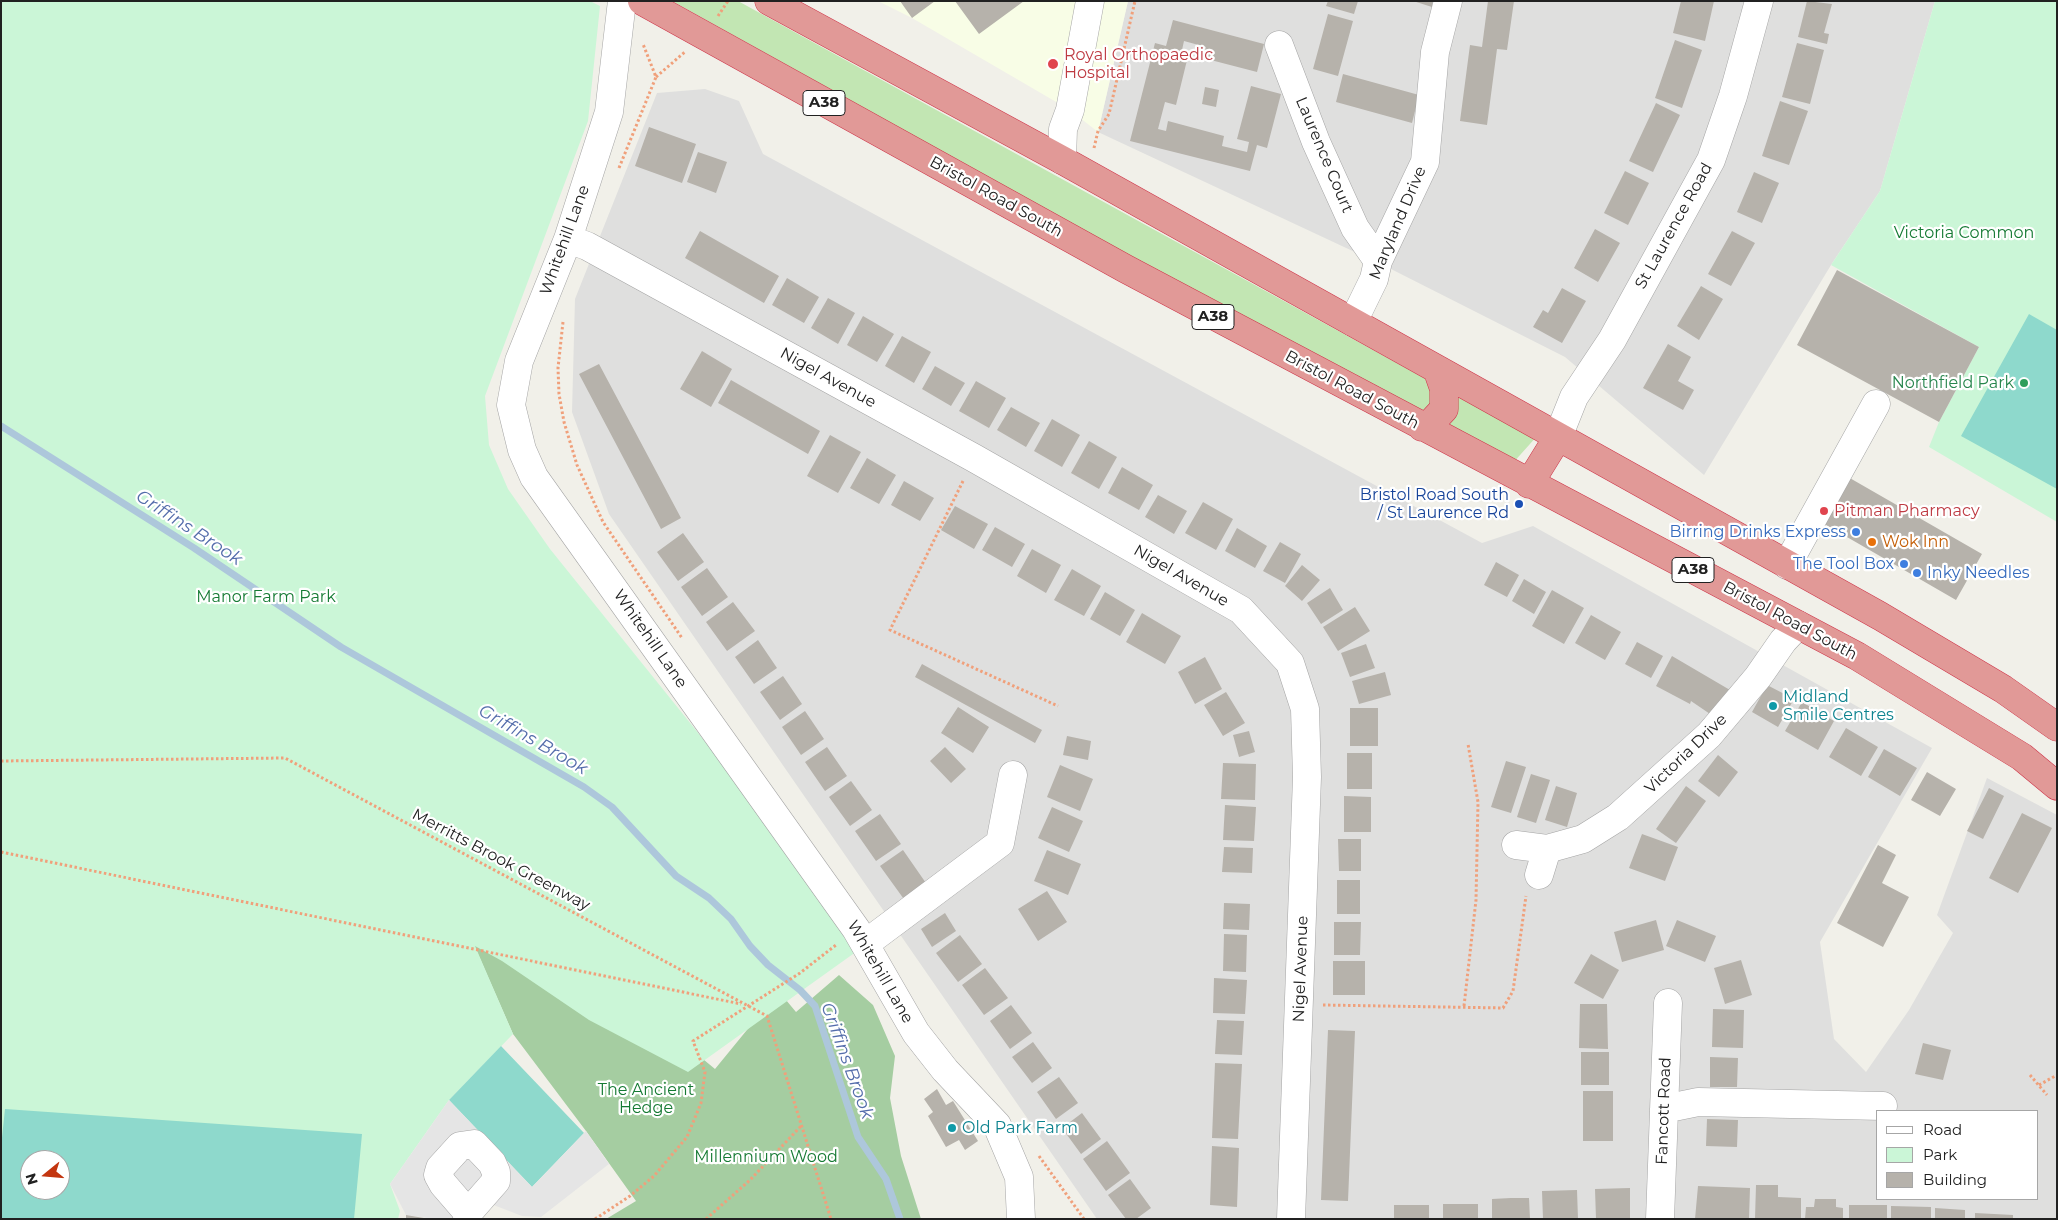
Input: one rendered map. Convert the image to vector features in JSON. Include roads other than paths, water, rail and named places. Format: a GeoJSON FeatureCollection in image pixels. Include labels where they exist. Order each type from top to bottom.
{"type":"FeatureCollection","features":[{"type":"Feature","properties":{"kind":"highway","name":"Bristol Road South"},"geometry":{"type":"LineString","coordinates":[[642,1],[1117,265],[1857,656],[2022,757],[2057,786]]}},
{"type":"Feature","properties":{"kind":"highway"},"geometry":{"type":"LineString","coordinates":[[769,1],[1062,160],[1880,616],[2003,689],[2057,727]]}},
{"type":"Feature","properties":{"kind":"highway"},"geometry":{"type":"LineString","coordinates":[[1422,427],[1430,424],[1444,409],[1444,389],[1437,369]]}},
{"type":"Feature","properties":{"kind":"highway"},"geometry":{"type":"LineString","coordinates":[[1529,484],[1558,437]]}},
{"type":"Feature","properties":{"kind":"street","name":"Whitehill Lane"},"geometry":{"type":"LineString","coordinates":[[622,1],[609,112],[568,239],[519,361],[511,405],[522,450],[534,477],[860,936],[916,1033],[944,1070],[997,1125],[1019,1177],[1021,1219]]}},
{"type":"Feature","properties":{"kind":"street"},"geometry":{"type":"LineString","coordinates":[[1062,160],[1063,129],[1070,110],[1090,1]]}},
{"type":"Feature","properties":{"kind":"street","name":"Maryland Drive"},"geometry":{"type":"LineString","coordinates":[[1353,322],[1374,279],[1378,261],[1425,162],[1435,52],[1448,1]]}},
{"type":"Feature","properties":{"kind":"street","name":"St Laurence Road"},"geometry":{"type":"LineString","coordinates":[[1558,437],[1574,397],[1612,340],[1711,160],[1733,96],[1759,1]]}},
{"type":"Feature","properties":{"kind":"street","name":"Laurence Court"},"geometry":{"type":"LineString","coordinates":[[1279,45],[1316,142],[1356,228],[1378,261]]}},
{"type":"Feature","properties":{"kind":"street","name":"Nigel Avenue"},"geometry":{"type":"LineString","coordinates":[[568,239],[587,246],[974,458],[1241,610],[1290,663],[1305,709],[1307,777],[1291,1219]]}},
{"type":"Feature","properties":{"kind":"street"},"geometry":{"type":"LineString","coordinates":[[1787,565],[1876,404]]}},
{"type":"Feature","properties":{"kind":"street","name":"Victoria Drive"},"geometry":{"type":"LineString","coordinates":[[1516,845],[1543,862],[1626,811],[1709,735],[1758,677],[1783,642],[1798,625]]}},
{"type":"Feature","properties":{"kind":"street"},"geometry":{"type":"LineString","coordinates":[[860,936],[1000,843],[1013,776]]}},
{"type":"Feature","properties":{"kind":"street","name":"Fancott Road"},"geometry":{"type":"LineString","coordinates":[[1660,1219],[1668,1003]]}},
{"type":"Feature","properties":{"kind":"street"},"geometry":{"type":"LineString","coordinates":[[1664,1109],[1698,1102],[1883,1106]]}},
{"type":"Feature","properties":{"kind":"waterway","name":"Griffins Brook"},"geometry":{"type":"LineString","coordinates":[[1,426],[194,548],[341,647],[584,787],[612,807],[676,876],[709,898],[731,919],[750,946],[768,965],[800,990],[815,1006],[858,1137],[886,1179],[900,1219]]}},
{"type":"Feature","properties":{"kind":"place","name":"Royal Orthopaedic Hospital"},"geometry":{"type":"Point","coordinates":[1053,64]}},
{"type":"Feature","properties":{"kind":"place","name":"Northfield Park"},"geometry":{"type":"Point","coordinates":[2024,383]}},
{"type":"Feature","properties":{"kind":"place","name":"Bristol Road South / St Laurence Rd"},"geometry":{"type":"Point","coordinates":[1519,504]}},
{"type":"Feature","properties":{"kind":"place","name":"Pitman Pharmacy"},"geometry":{"type":"Point","coordinates":[1824,511]}},
{"type":"Feature","properties":{"kind":"place","name":"Birring Drinks Express"},"geometry":{"type":"Point","coordinates":[1856,532]}},
{"type":"Feature","properties":{"kind":"place","name":"Wok Inn"},"geometry":{"type":"Point","coordinates":[1872,542]}},
{"type":"Feature","properties":{"kind":"place","name":"The Tool Box"},"geometry":{"type":"Point","coordinates":[1904,564]}},
{"type":"Feature","properties":{"kind":"place","name":"Inky Needles"},"geometry":{"type":"Point","coordinates":[1917,573]}},
{"type":"Feature","properties":{"kind":"place","name":"Midland Smile Centres"},"geometry":{"type":"Point","coordinates":[1773,706]}},
{"type":"Feature","properties":{"kind":"place","name":"Old Park Farm"},"geometry":{"type":"Point","coordinates":[952,1128]}},
{"type":"Feature","properties":{"kind":"park label","name":"Victoria Common"},"geometry":{"type":"Point","coordinates":[1964,233]}},
{"type":"Feature","properties":{"kind":"park label","name":"Manor Farm Park"},"geometry":{"type":"Point","coordinates":[266,597]}},
{"type":"Feature","properties":{"kind":"park label","name":"The Ancient Hedge"},"geometry":{"type":"Point","coordinates":[646,1099]}},
{"type":"Feature","properties":{"kind":"park label","name":"Millennium Wood"},"geometry":{"type":"Point","coordinates":[766,1157]}}]}
